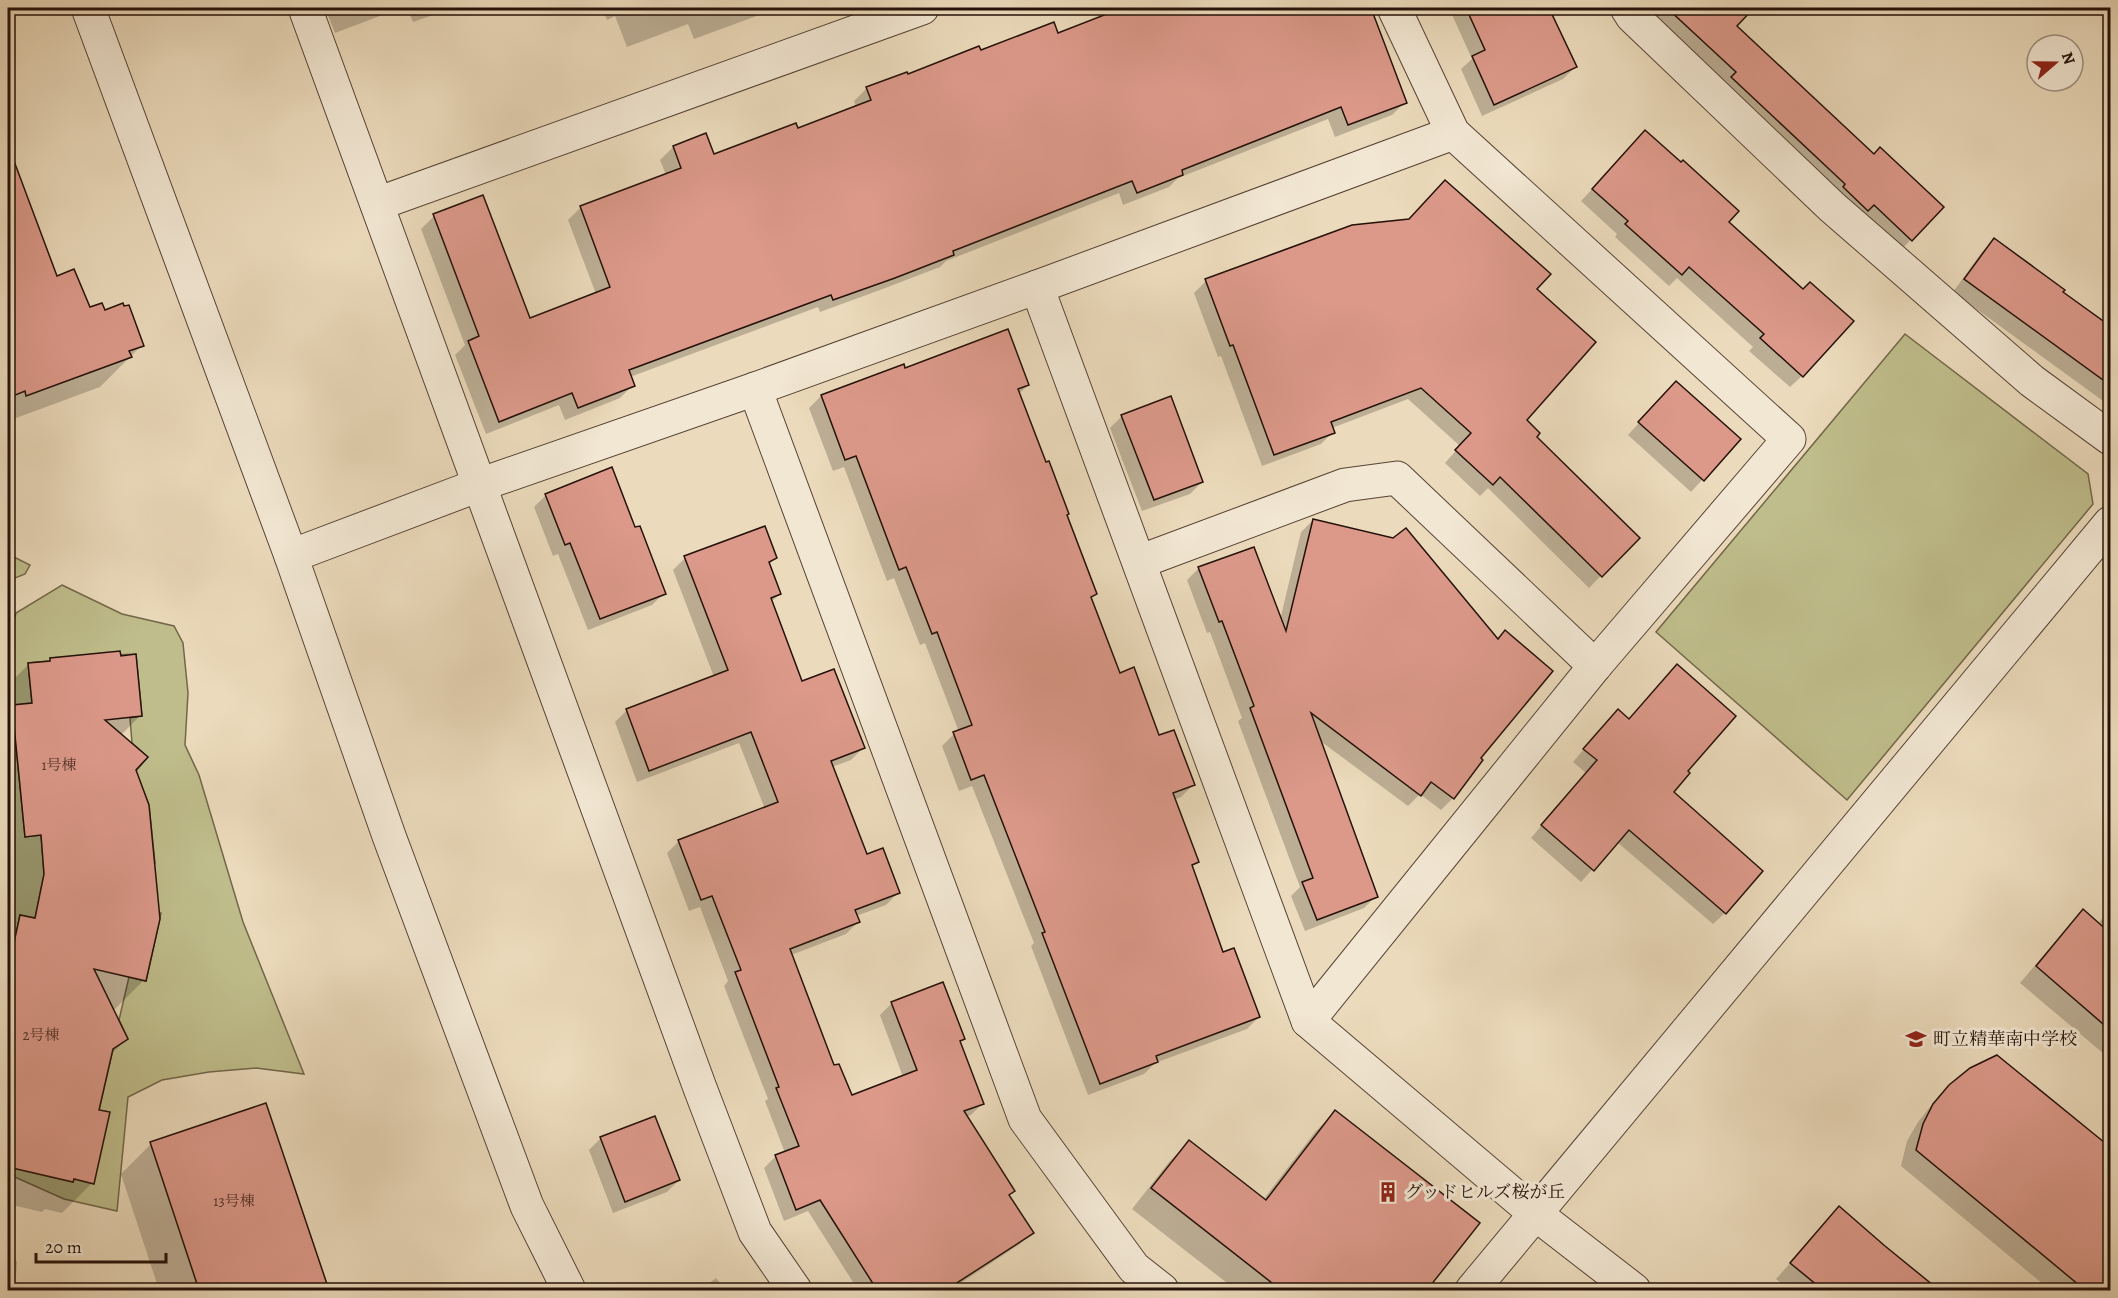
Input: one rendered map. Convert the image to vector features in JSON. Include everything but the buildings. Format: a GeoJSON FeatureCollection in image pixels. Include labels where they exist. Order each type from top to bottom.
{"type":"FeatureCollection","features":[{"type":"Feature","properties":{"kind":"street"},"geometry":{"type":"LineString","coordinates":[[88,8],[291,556],[389,836],[527,1206],[569,1290]]}},
{"type":"Feature","properties":{"kind":"street"},"geometry":{"type":"LineString","coordinates":[[305,8],[754,1232],[795,1290]]}},
{"type":"Feature","properties":{"kind":"street"},"geometry":{"type":"LineString","coordinates":[[376,204],[922,8]]}},
{"type":"Feature","properties":{"kind":"street"},"geometry":{"type":"LineString","coordinates":[[1308,1021],[1595,666],[1789,439],[1453,133],[1394,8]]}},
{"type":"Feature","properties":{"kind":"street"},"geometry":{"type":"LineString","coordinates":[[1628,8],[1632,16],[1832,207],[2032,381],[2110,438]]}},
{"type":"Feature","properties":{"kind":"street"},"geometry":{"type":"LineString","coordinates":[[291,556],[479,485],[755,389],[1037,287],[1453,133]]}},
{"type":"Feature","properties":{"kind":"street"},"geometry":{"type":"LineString","coordinates":[[1037,287],[1308,1021],[1537,1215],[1634,1290]]}},
{"type":"Feature","properties":{"kind":"street"},"geometry":{"type":"LineString","coordinates":[[755,389],[1025,1119],[1134,1268],[1162,1290]]}},
{"type":"Feature","properties":{"kind":"street"},"geometry":{"type":"LineString","coordinates":[[1139,562],[1345,485],[1397,478],[1595,666]]}},
{"type":"Feature","properties":{"kind":"street"},"geometry":{"type":"LineString","coordinates":[[1472,1290],[1537,1215],[2110,523]]}},
{"type":"Feature","properties":{"kind":"shaded area"},"geometry":{"type":"Polygon","coordinates":[[[1905,334],[2088,474],[2093,504],[1847,800],[1656,632],[1905,334]]]}},
{"type":"Feature","properties":{"kind":"shaded area"},"geometry":{"type":"Polygon","coordinates":[[[8,554],[30,565],[25,574],[8,581],[8,554]]]}},
{"type":"Feature","properties":{"kind":"shaded area"},"geometry":{"type":"Polygon","coordinates":[[[62,585],[122,614],[174,626],[183,643],[188,693],[185,745],[199,775],[243,922],[304,1074],[256,1068],[209,1072],[162,1080],[128,1097],[117,1211],[64,1199],[8,1174],[8,1167],[73,1182],[109,1112],[99,1110],[113,1049],[128,1039],[119,1020],[129,977],[146,981],[161,913],[42,885],[35,919],[20,915],[8,970],[8,892],[12,815],[8,785],[8,645],[16,613],[62,585]],[[136,654],[50,658],[50,661],[28,663],[32,703],[12,706],[25,837],[41,835],[44,874],[155,863],[149,805],[135,772],[148,757],[132,743],[130,718],[142,716],[136,654]]]}},
{"type":"Feature","properties":{"kind":"place","name":"町立精華南中学校"},"geometry":{"type":"Point","coordinates":[1916,1039]}},
{"type":"Feature","properties":{"kind":"place","name":"グッドヒルズ桜が丘"},"geometry":{"type":"Point","coordinates":[1388,1192]}}]}
